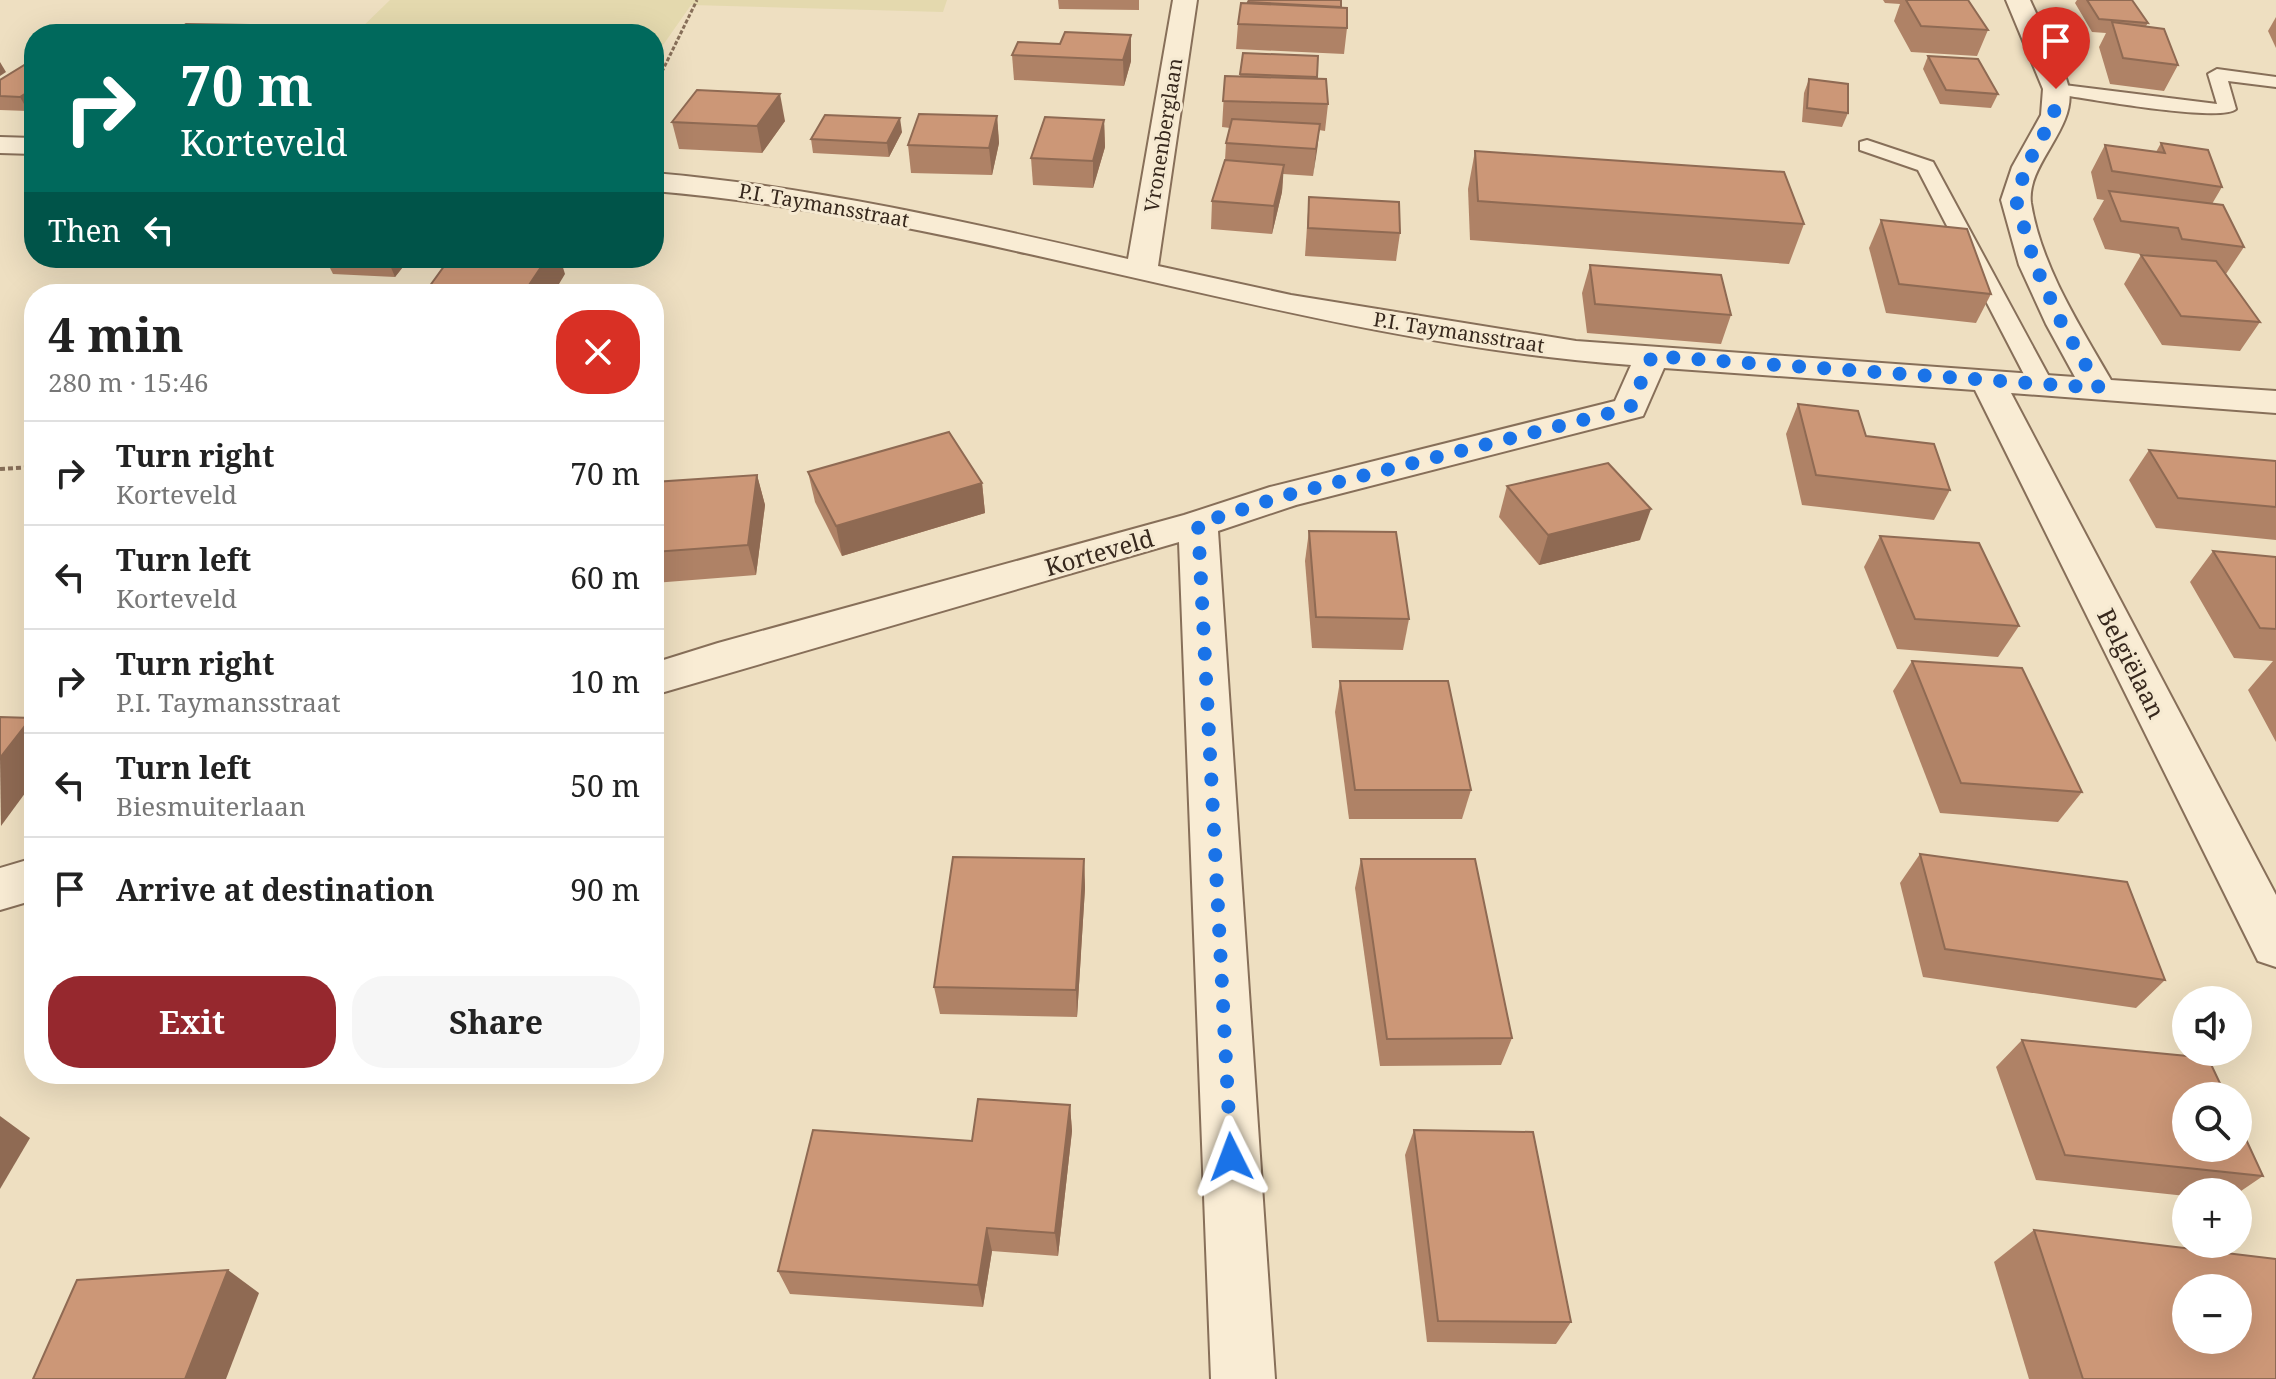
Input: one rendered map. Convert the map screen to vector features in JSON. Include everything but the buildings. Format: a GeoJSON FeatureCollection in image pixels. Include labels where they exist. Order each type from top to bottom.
{"type":"FeatureCollection","features":[{"type":"Feature","properties":{"kind":"street","name":"Vronenberglaan"},"geometry":{"type":"LineString","coordinates":[[1142,270],[1185,0]]}},
{"type":"Feature","properties":{"kind":"street"},"geometry":{"type":"LineString","coordinates":[[2018,0],[2056,89],[2054,115],[2026,167],[2016,200],[2035,265],[2062,324],[2099,388]]}},
{"type":"Feature","properties":{"kind":"street"},"geometry":{"type":"LineString","coordinates":[[0,145],[24,146]]}},
{"type":"Feature","properties":{"kind":"street","name":"P.I. Taymansstraat"},"geometry":{"type":"LineString","coordinates":[[664,183],[737,189],[885,213],[1291,305],[1576,351],[2276,402]]}},
{"type":"Feature","properties":{"kind":"street","name":"Korteveld"},"geometry":{"type":"LineString","coordinates":[[664,676],[1198,524],[1283,496],[1630,408],[1652,356]]}},
{"type":"Feature","properties":{"kind":"street","name":"Belgiëlaan"},"geometry":{"type":"LineString","coordinates":[[1987,380],[2276,945]]}},
{"type":"Feature","properties":{"kind":"street"},"geometry":{"type":"LineString","coordinates":[[1198,524],[1243,1379]]}},
{"type":"Feature","properties":{"kind":"street"},"geometry":{"type":"LineString","coordinates":[[0,889],[24,882]]}},
{"type":"Feature","properties":{"kind":"lane"},"geometry":{"type":"LineString","coordinates":[[2056,89],[2202,109],[2227,109],[2217,74],[2276,82]]}},
{"type":"Feature","properties":{"kind":"lane"},"geometry":{"type":"LineString","coordinates":[[1867,146],[1926,166],[2041,384]]}},
{"type":"Feature","properties":{"kind":"path"},"geometry":{"type":"LineString","coordinates":[[664,68],[697,0]]}},
{"type":"Feature","properties":{"kind":"path"},"geometry":{"type":"LineString","coordinates":[[0,469],[24,468]]}},
{"type":"Feature","properties":{"kind":"shaded area"},"geometry":{"type":"Polygon","coordinates":[[[390,0],[947,0],[943,12],[691,5],[664,44],[664,24],[365,24],[390,0]]]}},
{"type":"Feature","properties":{"kind":"route"},"geometry":{"type":"LineString","coordinates":[[1231,1157],[1198,524],[1283,496],[1630,408],[1652,356],[2099,388],[2062,324],[2035,265],[2016,200],[2026,167],[2054,115],[2056,89]]}}]}
